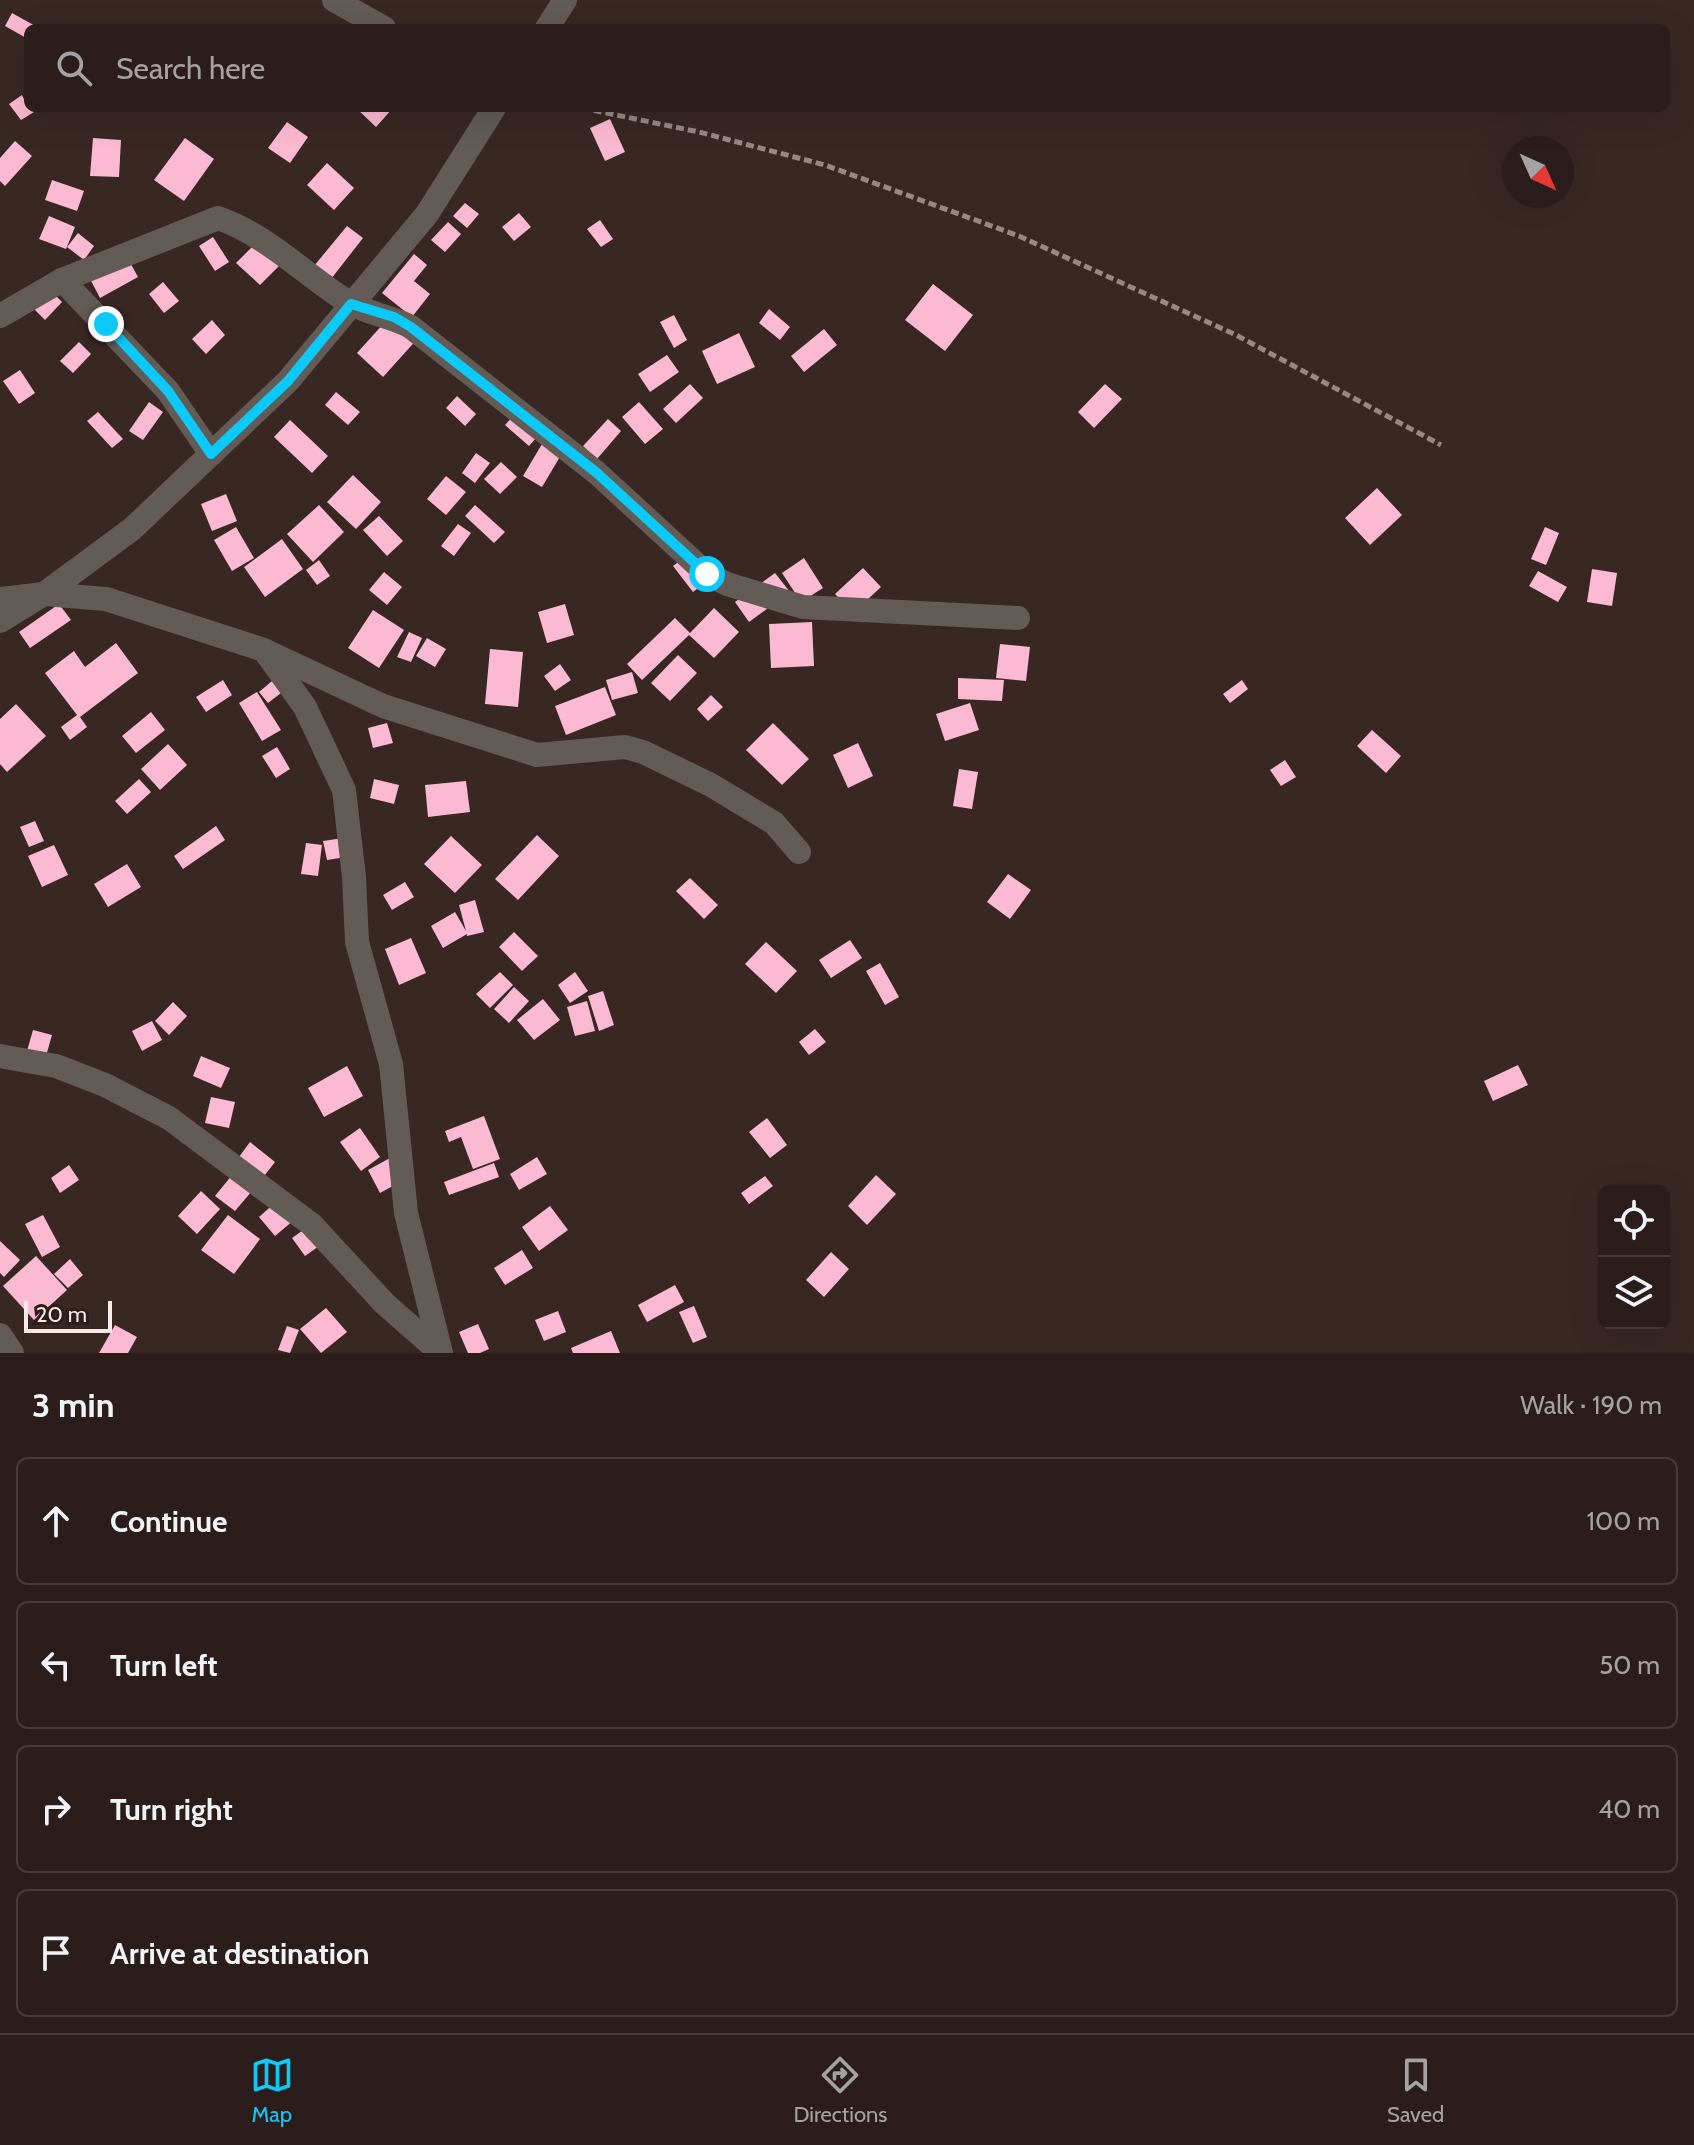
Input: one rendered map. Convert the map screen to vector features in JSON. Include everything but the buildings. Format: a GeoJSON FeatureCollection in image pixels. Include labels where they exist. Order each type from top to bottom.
{"type":"FeatureCollection","features":[{"type":"Feature","properties":{"kind":"street"},"geometry":{"type":"LineString","coordinates":[[334,0],[377,24]]}},
{"type":"Feature","properties":{"kind":"street"},"geometry":{"type":"LineString","coordinates":[[550,24],[565,0]]}},
{"type":"Feature","properties":{"kind":"street"},"geometry":{"type":"LineString","coordinates":[[0,621],[44,594],[132,529],[288,381],[427,214],[491,112]]}},
{"type":"Feature","properties":{"kind":"street"},"geometry":{"type":"LineString","coordinates":[[0,316],[62,280],[218,218],[240,226],[351,304],[394,317],[411,327],[597,473],[707,574],[727,584],[803,607],[1018,618]]}},
{"type":"Feature","properties":{"kind":"street"},"geometry":{"type":"LineString","coordinates":[[62,280],[168,391],[211,454]]}},
{"type":"Feature","properties":{"kind":"street"},"geometry":{"type":"LineString","coordinates":[[0,599],[44,594],[106,599],[264,650],[383,706],[537,755],[625,747],[643,752],[711,785],[774,823],[799,852]]}},
{"type":"Feature","properties":{"kind":"street"},"geometry":{"type":"LineString","coordinates":[[264,650],[305,707],[344,790],[354,877],[357,942],[391,1064],[406,1213],[441,1353]]}},
{"type":"Feature","properties":{"kind":"street"},"geometry":{"type":"LineString","coordinates":[[0,1056],[56,1066],[105,1085],[169,1118],[311,1224],[385,1304],[441,1353]]}},
{"type":"Feature","properties":{"kind":"street"},"geometry":{"type":"LineString","coordinates":[[0,1335],[12,1353]]}},
{"type":"Feature","properties":{"kind":"path"},"geometry":{"type":"LineString","coordinates":[[602,112],[699,132],[825,165],[1019,236],[1236,335],[1441,445]]}},
{"type":"Feature","properties":{"kind":"route"},"geometry":{"type":"LineString","coordinates":[[106,324],[168,391],[211,454],[288,381],[351,304],[394,317],[411,327],[597,473],[707,574]]}}]}
